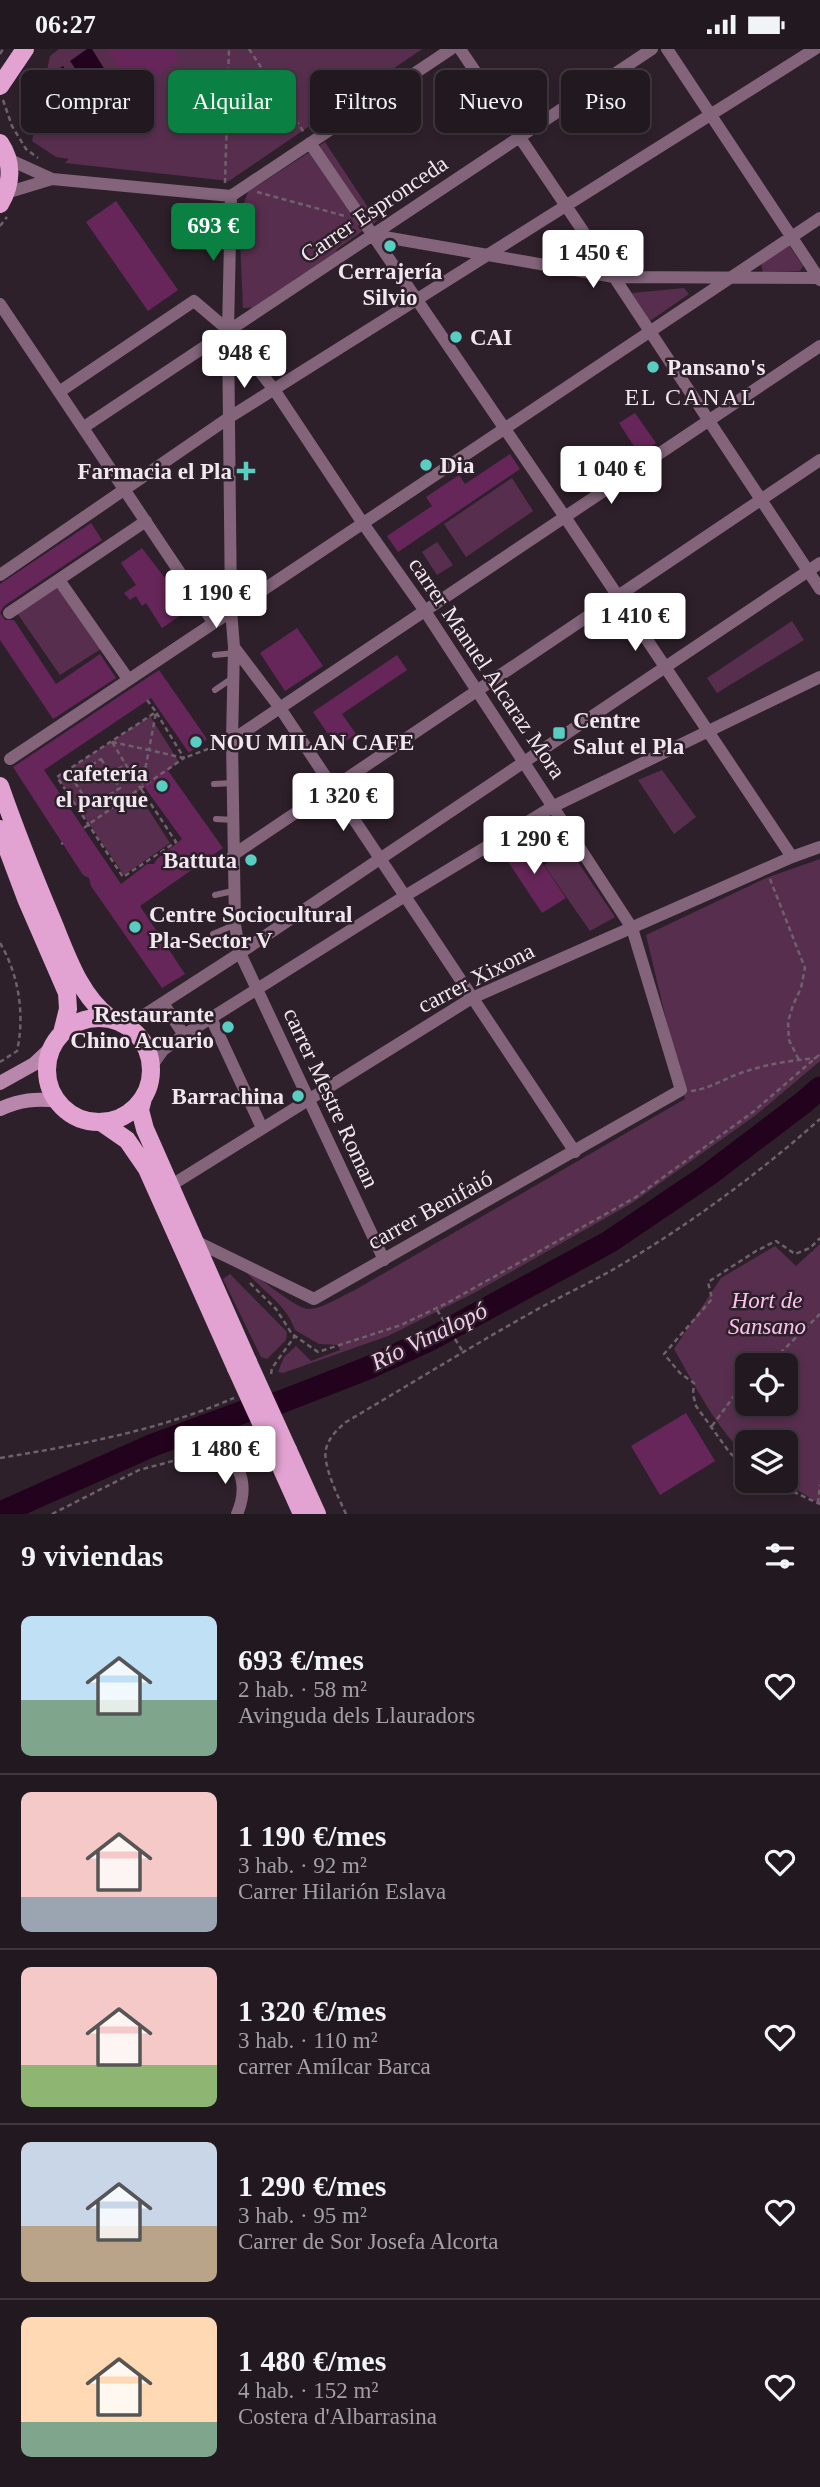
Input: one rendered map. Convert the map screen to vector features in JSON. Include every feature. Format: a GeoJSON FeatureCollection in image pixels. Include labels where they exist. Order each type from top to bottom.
{"type":"FeatureCollection","features":[{"type":"Feature","properties":{"kind":"main road"},"geometry":{"type":"LineString","coordinates":[[0,86],[25,50]]}},
{"type":"Feature","properties":{"kind":"main road"},"geometry":{"type":"LineString","coordinates":[[4,151],[10,176],[6,202]]}},
{"type":"Feature","properties":{"kind":"main road"},"geometry":{"type":"LineString","coordinates":[[0,786],[28,864],[72,966],[92,1002],[135,1032],[144,1043],[151,1067],[148,1088],[140,1110],[142,1123],[195,1241],[242,1365]]}},
{"type":"Feature","properties":{"kind":"main road"},"geometry":{"type":"LineString","coordinates":[[0,829],[27,901],[67,993],[68,1009],[62,1033],[51,1048],[34,1064],[0,1083]]}},
{"type":"Feature","properties":{"kind":"main road"},"geometry":{"type":"LineString","coordinates":[[62,1033],[85,1019],[116,1021]]}},
{"type":"Feature","properties":{"kind":"main road"},"geometry":{"type":"LineString","coordinates":[[51,1048],[47,1076],[58,1101],[77,1117],[101,1122],[127,1140],[147,1169],[282,1453],[317,1514]]}},
{"type":"Feature","properties":{"kind":"main road"},"geometry":{"type":"LineString","coordinates":[[101,1122],[125,1115],[143,1098]]}},
{"type":"Feature","properties":{"kind":"main road"},"geometry":{"type":"LineString","coordinates":[[0,1109],[20,1101],[58,1101]]}},
{"type":"Feature","properties":{"kind":"main road"},"geometry":{"type":"LineString","coordinates":[[282,1453],[302,1514]]}},
{"type":"Feature","properties":{"kind":"street"},"geometry":{"type":"LineString","coordinates":[[4,151],[52,179],[228,191],[243,188],[450,49]]}},
{"type":"Feature","properties":{"kind":"street"},"geometry":{"type":"LineString","coordinates":[[460,49],[820,589]]}},
{"type":"Feature","properties":{"kind":"street","name":"Carrer Espronceda"},"geometry":{"type":"LineString","coordinates":[[83,427],[652,49]]}},
{"type":"Feature","properties":{"kind":"street"},"geometry":{"type":"LineString","coordinates":[[667,49],[820,279]]}},
{"type":"Feature","properties":{"kind":"street"},"geometry":{"type":"LineString","coordinates":[[0,575],[230,417],[815,49]]}},
{"type":"Feature","properties":{"kind":"street"},"geometry":{"type":"LineString","coordinates":[[310,143],[792,857]]}},
{"type":"Feature","properties":{"kind":"street"},"geometry":{"type":"LineString","coordinates":[[6,202],[52,179]]}},
{"type":"Feature","properties":{"kind":"street","name":"carrer Mestre Roman"},"geometry":{"type":"LineString","coordinates":[[228,191],[235,925],[240,953],[384,1260]]}},
{"type":"Feature","properties":{"kind":"street"},"geometry":{"type":"LineString","coordinates":[[10,759],[820,218]]}},
{"type":"Feature","properties":{"kind":"street"},"geometry":{"type":"LineString","coordinates":[[373,235],[403,235],[488,255],[614,277],[820,279]]}},
{"type":"Feature","properties":{"kind":"street","name":"carrer Manuel Alcaraz Mora"},"geometry":{"type":"LineString","coordinates":[[60,392],[194,301],[228,330],[275,391],[425,611],[632,928],[681,1090]]}},
{"type":"Feature","properties":{"kind":"street"},"geometry":{"type":"LineString","coordinates":[[2,312],[60,392],[213,622]]}},
{"type":"Feature","properties":{"kind":"street"},"geometry":{"type":"LineString","coordinates":[[232,740],[820,346]]}},
{"type":"Feature","properties":{"kind":"street"},"geometry":{"type":"LineString","coordinates":[[233,855],[820,460]]}},
{"type":"Feature","properties":{"kind":"street"},"geometry":{"type":"LineString","coordinates":[[9,613],[146,520]]}},
{"type":"Feature","properties":{"kind":"street"},"geometry":{"type":"LineString","coordinates":[[116,1021],[134,1020],[240,953],[820,562]]}},
{"type":"Feature","properties":{"kind":"street"},"geometry":{"type":"LineString","coordinates":[[59,580],[128,679]]}},
{"type":"Feature","properties":{"kind":"street"},"geometry":{"type":"LineString","coordinates":[[234,650],[280,708],[575,1152]]}},
{"type":"Feature","properties":{"kind":"street"},"geometry":{"type":"LineString","coordinates":[[151,1067],[163,1050],[184,1035],[554,806],[820,677]]}},
{"type":"Feature","properties":{"kind":"street","name":"carrer Xixona"},"geometry":{"type":"LineString","coordinates":[[170,1186],[472,998],[820,847]]}},
{"type":"Feature","properties":{"kind":"street"},"geometry":{"type":"LineString","coordinates":[[163,1003],[184,1035]]}},
{"type":"Feature","properties":{"kind":"street"},"geometry":{"type":"LineString","coordinates":[[211,1018],[262,1128]]}},
{"type":"Feature","properties":{"kind":"street","name":"carrer Benifaió"},"geometry":{"type":"LineString","coordinates":[[195,1241],[314,1299],[681,1090]]}},
{"type":"Feature","properties":{"kind":"street"},"geometry":{"type":"LineString","coordinates":[[218,1455],[229,1458],[237,1465],[241,1476],[240,1506],[237,1514]]}},
{"type":"Feature","properties":{"kind":"lane"},"geometry":{"type":"LineString","coordinates":[[215,655],[234,650]]}},
{"type":"Feature","properties":{"kind":"lane"},"geometry":{"type":"LineString","coordinates":[[215,690],[233,677]]}},
{"type":"Feature","properties":{"kind":"lane"},"geometry":{"type":"LineString","coordinates":[[214,784],[234,783]]}},
{"type":"Feature","properties":{"kind":"lane"},"geometry":{"type":"LineString","coordinates":[[216,819],[234,820]]}},
{"type":"Feature","properties":{"kind":"lane"},"geometry":{"type":"LineString","coordinates":[[215,895],[233,891]]}},
{"type":"Feature","properties":{"kind":"lane"},"geometry":{"type":"LineString","coordinates":[[213,934],[235,925]]}},
{"type":"Feature","properties":{"kind":"path"},"geometry":{"type":"LineString","coordinates":[[0,54],[3,49]]}},
{"type":"Feature","properties":{"kind":"path"},"geometry":{"type":"LineString","coordinates":[[228,191],[229,49]]}},
{"type":"Feature","properties":{"kind":"path"},"geometry":{"type":"LineString","coordinates":[[249,49],[310,143]]}},
{"type":"Feature","properties":{"kind":"path"},"geometry":{"type":"LineString","coordinates":[[0,100],[5,100],[12,126],[26,149],[44,163]]}},
{"type":"Feature","properties":{"kind":"path"},"geometry":{"type":"LineString","coordinates":[[243,188],[347,217]]}},
{"type":"Feature","properties":{"kind":"path"},"geometry":{"type":"LineString","coordinates":[[0,226],[6,202]]}},
{"type":"Feature","properties":{"kind":"path"},"geometry":{"type":"LineString","coordinates":[[147,700],[184,758]]}},
{"type":"Feature","properties":{"kind":"path"},"geometry":{"type":"LineString","coordinates":[[112,742],[176,842],[123,877],[57,777],[156,712]]}},
{"type":"Feature","properties":{"kind":"path"},"geometry":{"type":"LineString","coordinates":[[141,789],[156,712]]}},
{"type":"Feature","properties":{"kind":"path"},"geometry":{"type":"LineString","coordinates":[[84,828],[184,758],[232,740]]}},
{"type":"Feature","properties":{"kind":"path"},"geometry":{"type":"LineString","coordinates":[[112,742],[184,758]]}},
{"type":"Feature","properties":{"kind":"path"},"geometry":{"type":"LineString","coordinates":[[102,759],[111,774],[120,788],[90,807],[72,778],[102,759]]}},
{"type":"Feature","properties":{"kind":"path"},"geometry":{"type":"LineString","coordinates":[[83,760],[88,768]]}},
{"type":"Feature","properties":{"kind":"path"},"geometry":{"type":"LineString","coordinates":[[111,774],[126,764]]}},
{"type":"Feature","properties":{"kind":"path"},"geometry":{"type":"LineString","coordinates":[[766,869],[805,968],[801,988],[788,1022],[789,1040],[799,1060]]}},
{"type":"Feature","properties":{"kind":"path"},"geometry":{"type":"LineString","coordinates":[[0,943],[8,956],[21,1004],[17,1051],[0,1062]]}},
{"type":"Feature","properties":{"kind":"path"},"geometry":{"type":"LineString","coordinates":[[249,1282],[276,1309],[295,1336],[318,1352],[401,1325],[505,1272],[636,1197],[753,1112],[820,1054]]}},
{"type":"Feature","properties":{"kind":"path"},"geometry":{"type":"LineString","coordinates":[[681,1090],[704,1089],[734,1075],[780,1062],[816,1058]]}},
{"type":"Feature","properties":{"kind":"path"},"geometry":{"type":"LineString","coordinates":[[346,1514],[333,1487],[324,1451],[332,1434],[346,1422],[657,1242],[729,1191],[820,1119]]}},
{"type":"Feature","properties":{"kind":"path"},"geometry":{"type":"LineString","coordinates":[[735,1457],[696,1406],[694,1383],[680,1373],[664,1354],[712,1299],[708,1282],[776,1241],[795,1254],[810,1248],[820,1238]]}},
{"type":"Feature","properties":{"kind":"path"},"geometry":{"type":"LineString","coordinates":[[436,1308],[463,1352]]}},
{"type":"Feature","properties":{"kind":"path"},"geometry":{"type":"LineString","coordinates":[[780,1353],[820,1314]]}},
{"type":"Feature","properties":{"kind":"path"},"geometry":{"type":"LineString","coordinates":[[269,1383],[272,1368],[295,1336]]}},
{"type":"Feature","properties":{"kind":"path"},"geometry":{"type":"LineString","coordinates":[[712,1426],[735,1395]]}},
{"type":"Feature","properties":{"kind":"path"},"geometry":{"type":"LineString","coordinates":[[0,1458],[78,1445],[191,1415],[239,1396]]}},
{"type":"Feature","properties":{"kind":"path"},"geometry":{"type":"LineString","coordinates":[[52,1514],[139,1471],[199,1454],[218,1455]]}},
{"type":"Feature","properties":{"kind":"path"},"geometry":{"type":"LineString","coordinates":[[796,1493],[819,1503],[820,1485]]}},
{"type":"Feature","properties":{"kind":"green space"},"geometry":{"type":"Polygon","coordinates":[[[59,49],[422,49],[391,70],[310,70],[310,126],[229,181],[65,163],[69,159],[56,157],[32,141],[34,133],[154,133],[154,70],[47,70],[50,56],[59,49]]]}},
{"type":"Feature","properties":{"kind":"green space"},"geometry":{"type":"Polygon","coordinates":[[[325,142],[377,221],[337,249],[335,256],[258,307],[243,308],[239,216],[248,192],[325,142]]]}},
{"type":"Feature","properties":{"kind":"green space"},"geometry":{"type":"Polygon","coordinates":[[[789,245],[803,266],[800,271],[763,272],[761,264],[789,245]]]}},
{"type":"Feature","properties":{"kind":"green space"},"geometry":{"type":"Polygon","coordinates":[[[684,288],[689,294],[650,321],[632,293],[684,288]]]}},
{"type":"Feature","properties":{"kind":"green space"},"geometry":{"type":"Polygon","coordinates":[[[512,478],[533,511],[466,557],[444,524],[512,478]]]}},
{"type":"Feature","properties":{"kind":"green space"},"geometry":{"type":"Polygon","coordinates":[[[437,542],[453,565],[437,575],[422,552],[437,542]]]}},
{"type":"Feature","properties":{"kind":"green space"},"geometry":{"type":"Polygon","coordinates":[[[58,585],[101,649],[60,675],[17,613],[58,585]]]}},
{"type":"Feature","properties":{"kind":"green space"},"geometry":{"type":"Polygon","coordinates":[[[792,621],[804,640],[717,693],[707,678],[792,621]]]}},
{"type":"Feature","properties":{"kind":"green space"},"geometry":{"type":"Polygon","coordinates":[[[150,716],[179,762],[137,792],[170,843],[124,875],[57,777],[150,716]]]}},
{"type":"Feature","properties":{"kind":"green space"},"geometry":{"type":"Polygon","coordinates":[[[662,770],[696,817],[674,834],[638,780],[662,770]]]}},
{"type":"Feature","properties":{"kind":"green space"},"geometry":{"type":"Polygon","coordinates":[[[569,849],[615,917],[590,931],[544,865],[569,849]]]}},
{"type":"Feature","properties":{"kind":"green space"},"geometry":{"type":"Polygon","coordinates":[[[820,859],[820,1061],[756,1115],[632,1203],[474,1293],[388,1336],[283,1373],[278,1372],[284,1357],[296,1346],[311,1361],[340,1350],[338,1345],[319,1344],[295,1330],[286,1313],[245,1271],[246,1268],[302,1307],[308,1309],[326,1305],[685,1099],[646,935],[766,878],[820,859]]]}},
{"type":"Feature","properties":{"kind":"green space","name":"Hort de Sansano"},"geometry":{"type":"Polygon","coordinates":[[[820,1244],[820,1504],[798,1490],[798,1430],[735,1430],[735,1444],[707,1406],[674,1349],[721,1278],[775,1246],[796,1266],[820,1244]]]}},
{"type":"Feature","properties":{"kind":"green space"},"geometry":{"type":"Polygon","coordinates":[[[230,1274],[287,1332],[286,1340],[267,1359],[261,1357],[223,1279],[230,1274]]]}},
{"type":"Feature","properties":{"kind":"shaded area"},"geometry":{"type":"Polygon","coordinates":[[[87,49],[92,49],[105,70],[76,70],[70,61],[87,49]]]}},
{"type":"Feature","properties":{"kind":"building"},"geometry":{"type":"Polygon","coordinates":[[[106,49],[173,49],[180,59],[154,77],[154,70],[120,70],[106,49]]]}},
{"type":"Feature","properties":{"kind":"building"},"geometry":{"type":"Polygon","coordinates":[[[116,201],[178,290],[148,311],[86,222],[116,201]]]}},
{"type":"Feature","properties":{"kind":"building"},"geometry":{"type":"Polygon","coordinates":[[[635,413],[656,443],[639,454],[619,423],[635,413]]]}},
{"type":"Feature","properties":{"kind":"building"},"geometry":{"type":"Polygon","coordinates":[[[510,454],[520,469],[398,552],[387,536],[432,506],[426,497],[459,475],[465,484],[510,454]]]}},
{"type":"Feature","properties":{"kind":"building"},"geometry":{"type":"Polygon","coordinates":[[[91,523],[102,540],[4,606],[0,613],[0,584],[91,523]]]}},
{"type":"Feature","properties":{"kind":"building"},"geometry":{"type":"Polygon","coordinates":[[[142,548],[171,586],[167,589],[184,613],[162,628],[146,603],[142,606],[136,596],[130,600],[124,593],[136,585],[121,563],[142,548]]]}},
{"type":"Feature","properties":{"kind":"building"},"geometry":{"type":"Polygon","coordinates":[[[0,613],[5,620],[14,620],[56,684],[100,654],[116,678],[53,719],[0,640],[0,613]]]}},
{"type":"Feature","properties":{"kind":"building"},"geometry":{"type":"Polygon","coordinates":[[[297,628],[323,666],[285,691],[260,653],[297,628]]]}},
{"type":"Feature","properties":{"kind":"building"},"geometry":{"type":"Polygon","coordinates":[[[397,655],[407,670],[342,714],[356,734],[337,747],[313,712],[397,655]]]}},
{"type":"Feature","properties":{"kind":"building"},"geometry":{"type":"Polygon","coordinates":[[[159,670],[207,739],[189,753],[151,698],[44,770],[121,884],[147,864],[154,864],[182,839],[143,785],[166,768],[223,848],[140,906],[185,974],[162,988],[91,886],[89,878],[83,875],[13,767],[159,670]]]}},
{"type":"Feature","properties":{"kind":"building"},"geometry":{"type":"Polygon","coordinates":[[[526,839],[566,898],[542,913],[503,854],[526,839]]]}},
{"type":"Feature","properties":{"kind":"building"},"geometry":{"type":"Polygon","coordinates":[[[686,1413],[715,1461],[660,1495],[631,1446],[686,1413]]]}},
{"type":"Feature","properties":{"kind":"waterway","name":"Río Vinalopó"},"geometry":{"type":"LineString","coordinates":[[0,1513],[153,1445],[243,1412],[278,1403],[368,1368],[431,1339],[609,1242],[708,1175],[820,1088]]}},
{"type":"Feature","properties":{"kind":"place","name":"Cerrajería Silvio"},"geometry":{"type":"Point","coordinates":[390,246]}},
{"type":"Feature","properties":{"kind":"place","name":"CAI"},"geometry":{"type":"Point","coordinates":[456,337]}},
{"type":"Feature","properties":{"kind":"place","name":"Pansano's"},"geometry":{"type":"Point","coordinates":[653,367]}},
{"type":"Feature","properties":{"kind":"place","name":"Dia"},"geometry":{"type":"Point","coordinates":[426,465]}},
{"type":"Feature","properties":{"kind":"place","name":"Farmacia el Pla"},"geometry":{"type":"Point","coordinates":[246,471]}},
{"type":"Feature","properties":{"kind":"place","name":"Centre Salut el Pla"},"geometry":{"type":"Point","coordinates":[559,733]}},
{"type":"Feature","properties":{"kind":"place","name":"NOU MILAN CAFE"},"geometry":{"type":"Point","coordinates":[196,742]}},
{"type":"Feature","properties":{"kind":"place","name":"cafetería el parque"},"geometry":{"type":"Point","coordinates":[162,786]}},
{"type":"Feature","properties":{"kind":"place","name":"Battuta"},"geometry":{"type":"Point","coordinates":[251,860]}},
{"type":"Feature","properties":{"kind":"place","name":"Centre Sociocultural Pla-Sector V"},"geometry":{"type":"Point","coordinates":[135,927]}},
{"type":"Feature","properties":{"kind":"place","name":"Restaurante Chino Acuario"},"geometry":{"type":"Point","coordinates":[228,1027]}},
{"type":"Feature","properties":{"kind":"place","name":"Barrachina"},"geometry":{"type":"Point","coordinates":[298,1096]}},
{"type":"Feature","properties":{"kind":"district","name":"EL CANAL"},"geometry":{"type":"Point","coordinates":[691,397]}}]}
